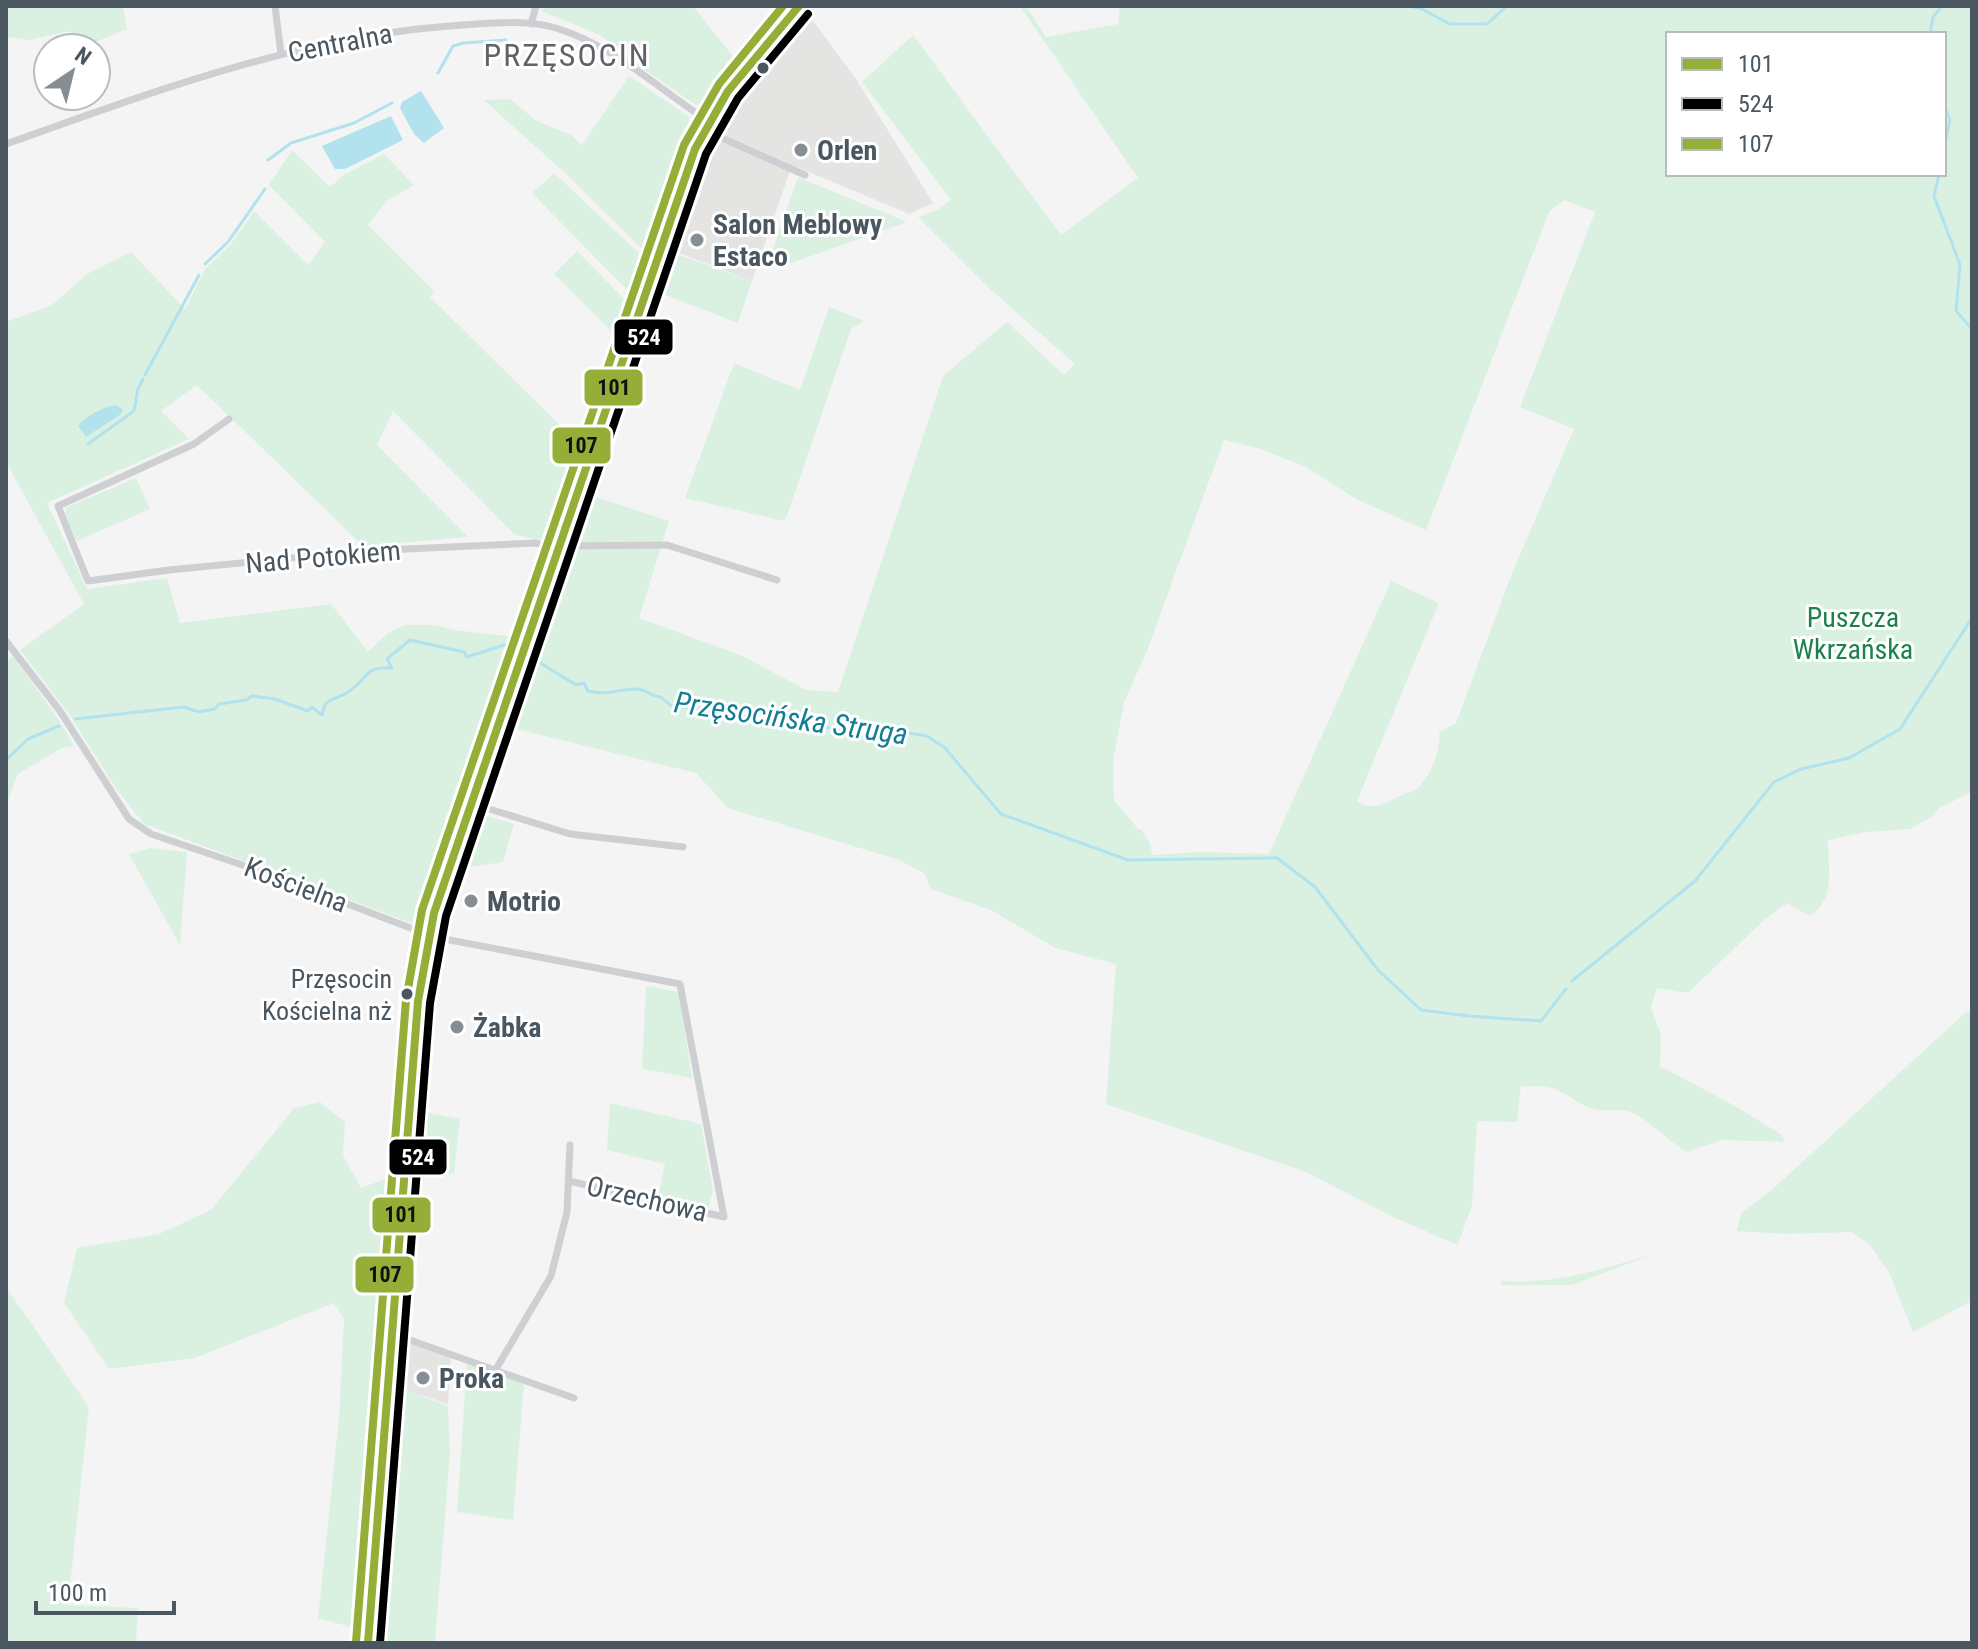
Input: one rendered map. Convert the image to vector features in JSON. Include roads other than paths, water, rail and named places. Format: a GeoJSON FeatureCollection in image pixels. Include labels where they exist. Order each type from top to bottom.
{"type":"FeatureCollection","features":[{"type":"Feature","properties":{"kind":"street"},"geometry":{"type":"LineString","coordinates":[[275,6],[281,54]]}},
{"type":"Feature","properties":{"kind":"street"},"geometry":{"type":"LineString","coordinates":[[531,24],[536,6]]}},
{"type":"Feature","properties":{"kind":"street"},"geometry":{"type":"LineString","coordinates":[[368,1643],[417,1008],[428,935],[441,887],[557,549],[706,126],[739,75],[799,6]]}},
{"type":"Feature","properties":{"kind":"street","name":"Centralna"},"geometry":{"type":"LineString","coordinates":[[6,144],[202,75],[281,54],[421,27],[509,23],[559,29],[603,48],[706,126],[805,175]]}},
{"type":"Feature","properties":{"kind":"street","name":"Nad Potokiem"},"geometry":{"type":"LineString","coordinates":[[229,419],[194,444],[58,506],[88,581],[155,571],[364,551],[536,543],[557,549],[569,546],[667,545],[777,580]]}},
{"type":"Feature","properties":{"kind":"street","name":"Kościelna"},"geometry":{"type":"LineString","coordinates":[[6,641],[42,685],[105,785],[139,828],[428,935],[680,984],[724,1217]]}},
{"type":"Feature","properties":{"kind":"street"},"geometry":{"type":"LineString","coordinates":[[470,803],[570,834],[683,847]]}},
{"type":"Feature","properties":{"kind":"street","name":"Orzechowa"},"geometry":{"type":"LineString","coordinates":[[496,1369],[551,1276],[567,1212],[570,1145]]}},
{"type":"Feature","properties":{"kind":"street","name":"Orzechowa"},"geometry":{"type":"LineString","coordinates":[[569,1181],[724,1217]]}},
{"type":"Feature","properties":{"kind":"street"},"geometry":{"type":"LineString","coordinates":[[392,1339],[410,1340],[574,1398]]}},
{"type":"Feature","properties":{"kind":"water"},"geometry":{"type":"Polygon","coordinates":[[[421,91],[444,128],[424,143],[414,134],[400,108],[402,102],[421,91]]]}},
{"type":"Feature","properties":{"kind":"water"},"geometry":{"type":"Polygon","coordinates":[[[391,116],[403,140],[345,169],[335,169],[322,146],[391,116]]]}},
{"type":"Feature","properties":{"kind":"water"},"geometry":{"type":"Polygon","coordinates":[[[117,405],[123,410],[121,414],[86,437],[78,426],[96,412],[117,405]]]}},
{"type":"Feature","properties":{"kind":"waterway"},"geometry":{"type":"LineString","coordinates":[[1408,6],[1420,8],[1450,24],[1487,24],[1507,6]]}},
{"type":"Feature","properties":{"kind":"waterway","name":"Przęsocińska Struga"},"geometry":{"type":"LineString","coordinates":[[1930,32],[1933,17],[1942,6]]}},
{"type":"Feature","properties":{"kind":"waterway"},"geometry":{"type":"LineString","coordinates":[[438,73],[453,46],[506,40]]}},
{"type":"Feature","properties":{"kind":"waterway"},"geometry":{"type":"LineString","coordinates":[[268,160],[291,143],[354,123],[392,103]]}},
{"type":"Feature","properties":{"kind":"waterway","name":"Przęsocińska Struga"},"geometry":{"type":"LineString","coordinates":[[1946,110],[1950,120],[1946,139]]}},
{"type":"Feature","properties":{"kind":"waterway","name":"Przęsocińska Struga"},"geometry":{"type":"LineString","coordinates":[[1939,176],[1934,196],[1960,265],[1956,311],[1972,329]]}},
{"type":"Feature","properties":{"kind":"waterway"},"geometry":{"type":"LineString","coordinates":[[205,264],[228,242],[265,189]]}},
{"type":"Feature","properties":{"kind":"waterway"},"geometry":{"type":"LineString","coordinates":[[145,375],[199,275]]}},
{"type":"Feature","properties":{"kind":"waterway"},"geometry":{"type":"LineString","coordinates":[[88,444],[134,411],[143,379]]}},
{"type":"Feature","properties":{"kind":"waterway","name":"Przęsocińska Struga"},"geometry":{"type":"LineString","coordinates":[[1572,981],[1695,881],[1774,782],[1801,769],[1849,758],[1900,729],[1972,618]]}},
{"type":"Feature","properties":{"kind":"waterway","name":"Przęsocińska Struga"},"geometry":{"type":"LineString","coordinates":[[75,719],[184,707],[199,712],[252,696],[275,699],[308,711],[312,707],[322,715],[325,704],[345,694],[370,672],[392,668],[387,659],[410,640],[464,652],[467,657],[504,645],[512,648]]}},
{"type":"Feature","properties":{"kind":"waterway","name":"Przęsocińska Struga"},"geometry":{"type":"LineString","coordinates":[[529,656],[576,685],[584,683],[588,691],[601,693],[640,689],[661,697],[670,705],[845,730],[879,728],[927,736],[945,748],[1001,814],[1128,860],[1277,858],[1315,887],[1378,970],[1421,1010],[1541,1021],[1566,989]]}},
{"type":"Feature","properties":{"kind":"waterway","name":"Przęsocińska Struga"},"geometry":{"type":"LineString","coordinates":[[6,760],[28,739],[59,726]]}},
{"type":"Feature","properties":{"kind":"place","name":"Orlen"},"geometry":{"type":"Point","coordinates":[801,150]}},
{"type":"Feature","properties":{"kind":"place","name":"Salon Meblowy Estaco"},"geometry":{"type":"Point","coordinates":[697,240]}},
{"type":"Feature","properties":{"kind":"place","name":"Motrio"},"geometry":{"type":"Point","coordinates":[471,901]}},
{"type":"Feature","properties":{"kind":"place","name":"Przęsocin Kościelna nż"},"geometry":{"type":"Point","coordinates":[407,994]}},
{"type":"Feature","properties":{"kind":"place","name":"Żabka"},"geometry":{"type":"Point","coordinates":[457,1027]}},
{"type":"Feature","properties":{"kind":"place","name":"Proka"},"geometry":{"type":"Point","coordinates":[423,1378]}},
{"type":"Feature","properties":{"kind":"district","name":"PRZĘSOCIN"},"geometry":{"type":"Point","coordinates":[567,55]}},
{"type":"Feature","properties":{"kind":"park label","name":"Puszcza Wkrzańska"},"geometry":{"type":"Point","coordinates":[1853,633]}}]}
